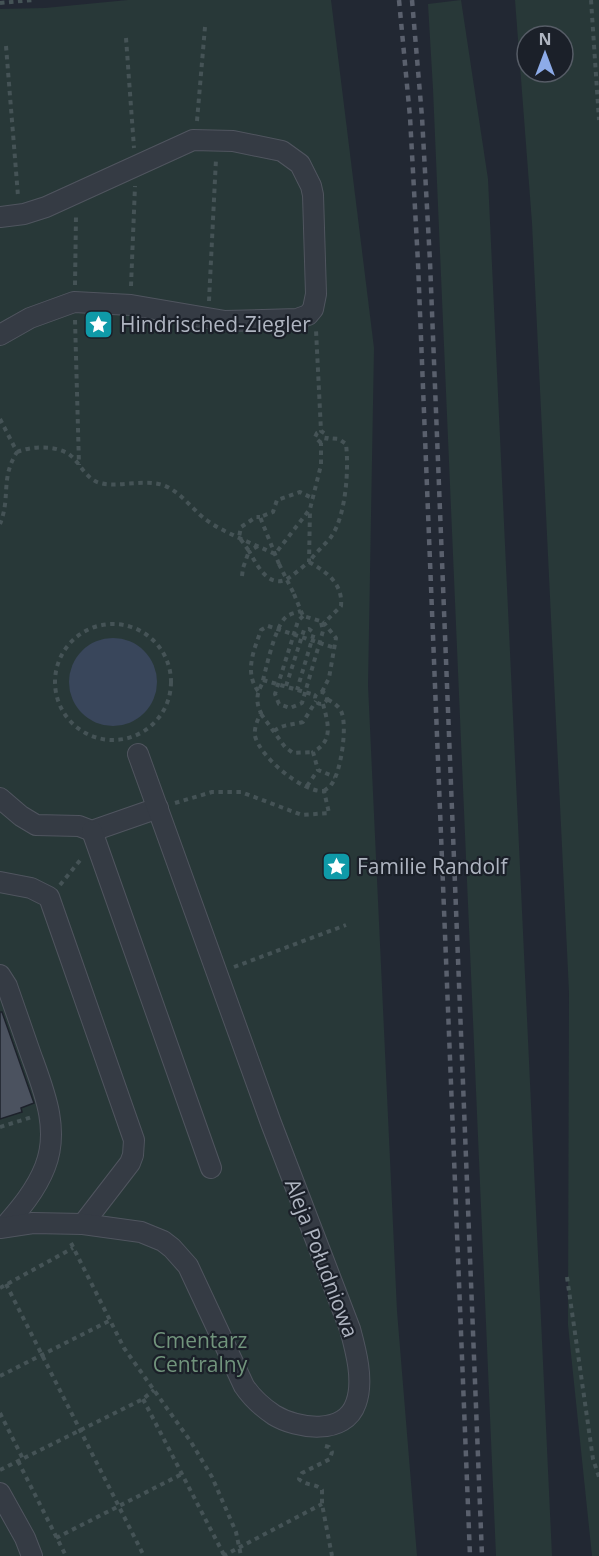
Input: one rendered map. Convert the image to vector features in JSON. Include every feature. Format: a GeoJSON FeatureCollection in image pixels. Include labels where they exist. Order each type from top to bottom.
{"type":"FeatureCollection","features":[{"type":"Feature","properties":{"kind":"street"},"geometry":{"type":"LineString","coordinates":[[0,217],[46,207],[183,143],[195,140],[255,144],[282,151],[296,159],[310,186],[314,205],[315,303],[308,315],[297,319],[258,322],[208,320],[144,307],[74,302],[30,318],[0,335]]}},
{"type":"Feature","properties":{"kind":"street","name":"Aleja Południowa"},"geometry":{"type":"LineString","coordinates":[[2,1228],[33,1223],[83,1224],[141,1232],[163,1241],[188,1266],[244,1386],[257,1402],[274,1415],[294,1424],[318,1427],[339,1422],[352,1411],[357,1402],[359,1381],[357,1357],[350,1329],[271,1123],[138,754]]}},
{"type":"Feature","properties":{"kind":"street"},"geometry":{"type":"LineString","coordinates":[[0,798],[21,816],[36,825],[79,826],[94,836],[212,1168]]}},
{"type":"Feature","properties":{"kind":"street"},"geometry":{"type":"LineString","coordinates":[[94,836],[158,808]]}},
{"type":"Feature","properties":{"kind":"street"},"geometry":{"type":"LineString","coordinates":[[0,882],[31,888],[49,897],[134,1140],[130,1163],[83,1224]]}},
{"type":"Feature","properties":{"kind":"street"},"geometry":{"type":"LineString","coordinates":[[0,975],[7,986],[50,1112],[51,1139],[46,1165],[27,1199],[2,1228]]}},
{"type":"Feature","properties":{"kind":"street"},"geometry":{"type":"LineString","coordinates":[[0,1493],[32,1556]]}},
{"type":"Feature","properties":{"kind":"path"},"geometry":{"type":"LineString","coordinates":[[0,3],[33,0]]}},
{"type":"Feature","properties":{"kind":"path"},"geometry":{"type":"LineString","coordinates":[[591,0],[599,120]]}},
{"type":"Feature","properties":{"kind":"path"},"geometry":{"type":"LineString","coordinates":[[195,140],[205,27]]}},
{"type":"Feature","properties":{"kind":"path"},"geometry":{"type":"LineString","coordinates":[[6,46],[20,214]]}},
{"type":"Feature","properties":{"kind":"path"},"geometry":{"type":"LineString","coordinates":[[208,320],[217,140]]}},
{"type":"Feature","properties":{"kind":"path"},"geometry":{"type":"LineString","coordinates":[[76,194],[74,302],[80,466]]}},
{"type":"Feature","properties":{"kind":"path"},"geometry":{"type":"LineString","coordinates":[[315,303],[321,431]]}},
{"type":"Feature","properties":{"kind":"path"},"geometry":{"type":"LineString","coordinates":[[0,419],[17,453]]}},
{"type":"Feature","properties":{"kind":"path"},"geometry":{"type":"LineString","coordinates":[[321,431],[327,435],[327,438]]}},
{"type":"Feature","properties":{"kind":"path"},"geometry":{"type":"LineString","coordinates":[[275,554],[310,509],[314,499],[321,465],[321,443],[315,437],[321,431]]}},
{"type":"Feature","properties":{"kind":"path"},"geometry":{"type":"LineString","coordinates":[[321,443],[327,438]]}},
{"type":"Feature","properties":{"kind":"path"},"geometry":{"type":"LineString","coordinates":[[314,499],[300,492],[277,500],[273,512],[241,527],[239,537],[260,572],[275,580],[284,580],[309,562],[332,535],[343,504],[347,478],[345,444],[339,439],[327,438]]}},
{"type":"Feature","properties":{"kind":"path"},"geometry":{"type":"LineString","coordinates":[[0,524],[3,513],[3,474],[17,453],[33,448],[60,450],[69,455],[94,481],[103,484],[149,483],[169,488],[179,494],[206,520],[275,554]]}},
{"type":"Feature","properties":{"kind":"path"},"geometry":{"type":"LineString","coordinates":[[309,562],[310,509]]}},
{"type":"Feature","properties":{"kind":"path"},"geometry":{"type":"LineString","coordinates":[[260,517],[302,614]]}},
{"type":"Feature","properties":{"kind":"path"},"geometry":{"type":"LineString","coordinates":[[242,576],[249,551],[258,546]]}},
{"type":"Feature","properties":{"kind":"path"},"geometry":{"type":"LineString","coordinates":[[302,614],[293,635],[275,694],[279,704],[290,708],[302,703],[323,631],[323,622],[341,606],[342,595],[336,583],[322,569],[309,562]]}},
{"type":"Feature","properties":{"kind":"path"},"geometry":{"type":"LineString","coordinates":[[263,680],[315,695],[322,692],[329,678],[336,638],[323,622],[302,614],[289,615],[284,620],[278,630],[258,691],[257,706],[285,747],[293,753],[313,752],[326,742],[329,730],[323,704]]}},
{"type":"Feature","properties":{"kind":"path"},"geometry":{"type":"LineString","coordinates":[[111,624],[135,628],[155,642],[167,662],[171,686],[165,709],[150,728],[133,737],[110,741],[86,734],[71,723],[58,703],[55,679],[61,656],[72,640],[93,628],[111,624]]}},
{"type":"Feature","properties":{"kind":"path"},"geometry":{"type":"LineString","coordinates":[[258,691],[251,677],[251,663],[255,645],[264,627],[268,626],[335,648]]}},
{"type":"Feature","properties":{"kind":"path"},"geometry":{"type":"LineString","coordinates":[[286,686],[304,630],[309,629],[314,633],[297,690]]}},
{"type":"Feature","properties":{"kind":"path"},"geometry":{"type":"LineString","coordinates":[[261,713],[255,728],[255,737],[261,750],[283,773],[318,791],[324,791],[331,786],[335,777],[341,758],[344,733],[343,713],[322,692]]}},
{"type":"Feature","properties":{"kind":"path"},"geometry":{"type":"LineString","coordinates":[[273,731],[283,725],[303,722],[316,701],[315,695]]}},
{"type":"Feature","properties":{"kind":"path"},"geometry":{"type":"LineString","coordinates":[[323,704],[327,699]]}},
{"type":"Feature","properties":{"kind":"path"},"geometry":{"type":"LineString","coordinates":[[316,701],[323,704]]}},
{"type":"Feature","properties":{"kind":"path"},"geometry":{"type":"LineString","coordinates":[[313,752],[318,770]]}},
{"type":"Feature","properties":{"kind":"path"},"geometry":{"type":"LineString","coordinates":[[307,786],[318,770]]}},
{"type":"Feature","properties":{"kind":"path"},"geometry":{"type":"LineString","coordinates":[[318,770],[335,777]]}},
{"type":"Feature","properties":{"kind":"path"},"geometry":{"type":"LineString","coordinates":[[158,808],[201,794],[226,791],[254,795],[302,814],[329,813],[324,791]]}},
{"type":"Feature","properties":{"kind":"path"},"geometry":{"type":"LineString","coordinates":[[49,897],[94,836]]}},
{"type":"Feature","properties":{"kind":"path"},"geometry":{"type":"LineString","coordinates":[[217,974],[346,925]]}},
{"type":"Feature","properties":{"kind":"path"},"geometry":{"type":"LineString","coordinates":[[0,1127],[50,1112]]}},
{"type":"Feature","properties":{"kind":"path"},"geometry":{"type":"LineString","coordinates":[[61,1223],[109,1321],[132,1362],[154,1390],[213,1477],[231,1517],[241,1556]]}},
{"type":"Feature","properties":{"kind":"path"},"geometry":{"type":"LineString","coordinates":[[0,1288],[73,1248]]}},
{"type":"Feature","properties":{"kind":"path"},"geometry":{"type":"LineString","coordinates":[[567,1277],[593,1459],[599,1476]]}},
{"type":"Feature","properties":{"kind":"path"},"geometry":{"type":"LineString","coordinates":[[6,1284],[144,1556]]}},
{"type":"Feature","properties":{"kind":"path"},"geometry":{"type":"LineString","coordinates":[[0,1376],[109,1321]]}},
{"type":"Feature","properties":{"kind":"path"},"geometry":{"type":"LineString","coordinates":[[0,1470],[143,1399],[154,1390]]}},
{"type":"Feature","properties":{"kind":"path"},"geometry":{"type":"LineString","coordinates":[[143,1399],[224,1556],[322,1504]]}},
{"type":"Feature","properties":{"kind":"path"},"geometry":{"type":"LineString","coordinates":[[0,1413],[23,1459]]}},
{"type":"Feature","properties":{"kind":"path"},"geometry":{"type":"LineString","coordinates":[[321,1446],[331,1449],[330,1459],[302,1473],[299,1479],[320,1488],[332,1556]]}},
{"type":"Feature","properties":{"kind":"path"},"geometry":{"type":"LineString","coordinates":[[18,1461],[66,1556]]}},
{"type":"Feature","properties":{"kind":"path"},"geometry":{"type":"LineString","coordinates":[[56,1538],[182,1474]]}},
{"type":"Feature","properties":{"kind":"green space","name":"Cmentarz Centralny"},"geometry":{"type":"Polygon","coordinates":[[[128,0],[331,0],[374,348],[368,685],[397,1311],[417,1556],[0,1556],[0,9],[45,8],[128,0]]]}},
{"type":"Feature","properties":{"kind":"green space"},"geometry":{"type":"Polygon","coordinates":[[[461,0],[488,179],[552,1556],[496,1556],[428,4],[461,0]]]}},
{"type":"Feature","properties":{"kind":"green space"},"geometry":{"type":"Polygon","coordinates":[[[515,0],[599,0],[599,1556],[592,1556],[568,1325],[569,992],[532,223],[521,84],[575,84],[575,24],[517,24],[515,0]]]}},
{"type":"Feature","properties":{"kind":"water"},"geometry":{"type":"Polygon","coordinates":[[[113,638],[130,641],[144,651],[154,665],[157,682],[154,699],[144,713],[130,723],[113,726],[96,723],[82,713],[72,699],[69,682],[72,665],[82,651],[96,641],[113,638]]]}},
{"type":"Feature","properties":{"kind":"building"},"geometry":{"type":"Polygon","coordinates":[[[0,1012],[2,1012],[34,1103],[21,1108],[22,1112],[0,1119],[0,1012]]]}},
{"type":"Feature","properties":{"kind":"railway"},"geometry":{"type":"LineString","coordinates":[[399,0],[410,117],[418,263],[470,1556]]}},
{"type":"Feature","properties":{"kind":"railway"},"geometry":{"type":"LineString","coordinates":[[412,0],[422,117],[430,262],[482,1556]]}},
{"type":"Feature","properties":{"kind":"place","name":"Hindrisched-Ziegler"},"geometry":{"type":"Point","coordinates":[99,324]}},
{"type":"Feature","properties":{"kind":"place","name":"Familie Randolf"},"geometry":{"type":"Point","coordinates":[336,866]}}]}
